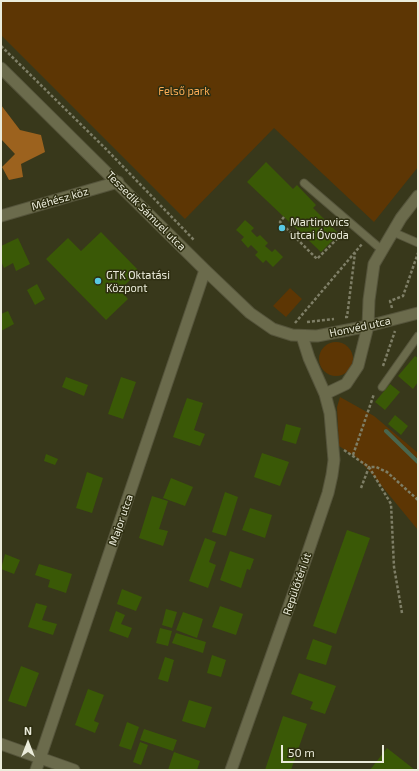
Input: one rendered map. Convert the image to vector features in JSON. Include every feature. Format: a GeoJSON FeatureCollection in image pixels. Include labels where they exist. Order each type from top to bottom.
{"type":"FeatureCollection","features":[{"type":"Feature","properties":{"kind":"street","name":"Tessedik Sámuel utca"},"geometry":{"type":"LineString","coordinates":[[1,68],[118,182],[205,270],[262,322],[283,334],[302,336]]}},
{"type":"Feature","properties":{"kind":"street","name":"Méhész köz"},"geometry":{"type":"LineString","coordinates":[[1,216],[118,182]]}},
{"type":"Feature","properties":{"kind":"street"},"geometry":{"type":"LineString","coordinates":[[325,394],[343,386],[351,378],[358,366],[368,326],[374,264],[393,232],[418,196]]}},
{"type":"Feature","properties":{"kind":"street","name":"Major utca"},"geometry":{"type":"LineString","coordinates":[[36,770],[205,270]]}},
{"type":"Feature","properties":{"kind":"street","name":"Honvéd utca"},"geometry":{"type":"LineString","coordinates":[[302,336],[336,334],[395,319],[417,316]]}},
{"type":"Feature","properties":{"kind":"street","name":"Repülőtéri út"},"geometry":{"type":"LineString","coordinates":[[232,770],[328,493],[334,460],[325,394],[309,358],[302,336]]}},
{"type":"Feature","properties":{"kind":"street"},"geometry":{"type":"LineString","coordinates":[[1,744],[74,770]]}},
{"type":"Feature","properties":{"kind":"lane"},"geometry":{"type":"LineString","coordinates":[[304,182],[351,225],[382,250]]}},
{"type":"Feature","properties":{"kind":"lane"},"geometry":{"type":"LineString","coordinates":[[393,232],[418,243]]}},
{"type":"Feature","properties":{"kind":"lane"},"geometry":{"type":"LineString","coordinates":[[379,388],[418,336]]}},
{"type":"Feature","properties":{"kind":"path"},"geometry":{"type":"LineString","coordinates":[[1,46],[106,149],[196,242]]}},
{"type":"Feature","properties":{"kind":"path"},"geometry":{"type":"LineString","coordinates":[[284,217],[280,222],[317,259],[351,225]]}},
{"type":"Feature","properties":{"kind":"path"},"geometry":{"type":"LineString","coordinates":[[290,327],[367,238]]}},
{"type":"Feature","properties":{"kind":"path"},"geometry":{"type":"LineString","coordinates":[[347,317],[356,251]]}},
{"type":"Feature","properties":{"kind":"path"},"geometry":{"type":"LineString","coordinates":[[383,367],[397,329],[390,301],[403,296],[418,252]]}},
{"type":"Feature","properties":{"kind":"path"},"geometry":{"type":"LineString","coordinates":[[293,324],[347,317],[392,308]]}},
{"type":"Feature","properties":{"kind":"path"},"geometry":{"type":"LineString","coordinates":[[353,455],[379,388]]}},
{"type":"Feature","properties":{"kind":"path"},"geometry":{"type":"LineString","coordinates":[[333,445],[353,455],[369,467],[384,491],[392,511],[394,562],[402,613]]}},
{"type":"Feature","properties":{"kind":"path"},"geometry":{"type":"LineString","coordinates":[[361,488],[369,467]]}},
{"type":"Feature","properties":{"kind":"path"},"geometry":{"type":"LineString","coordinates":[[369,467],[376,467],[387,472],[418,500]]}},
{"type":"Feature","properties":{"kind":"green space","name":"Felső park"},"geometry":{"type":"Polygon","coordinates":[[[1,1],[418,1],[418,167],[374,222],[274,128],[185,219],[1,35],[1,1]]]}},
{"type":"Feature","properties":{"kind":"green space"},"geometry":{"type":"Polygon","coordinates":[[[290,288],[302,299],[286,317],[273,306],[290,288]]]}},
{"type":"Feature","properties":{"kind":"green space"},"geometry":{"type":"Polygon","coordinates":[[[333,342],[339,342],[343,343],[350,349],[353,359],[352,366],[346,373],[339,376],[333,376],[329,375],[322,369],[319,362],[319,356],[320,352],[326,345],[333,342]]]}},
{"type":"Feature","properties":{"kind":"green space"},"geometry":{"type":"Polygon","coordinates":[[[340,397],[374,416],[418,453],[418,530],[356,457],[339,446],[337,407],[340,397]]]}},
{"type":"Feature","properties":{"kind":"shaded area"},"geometry":{"type":"Polygon","coordinates":[[[1,105],[20,130],[41,135],[45,152],[21,164],[23,177],[9,180],[2,167],[15,154],[1,139],[1,105]]]}},
{"type":"Feature","properties":{"kind":"building"},"geometry":{"type":"Polygon","coordinates":[[[266,162],[293,189],[297,185],[316,205],[313,208],[339,234],[321,252],[247,182],[266,162]]]}},
{"type":"Feature","properties":{"kind":"building"},"geometry":{"type":"Polygon","coordinates":[[[245,220],[254,228],[251,231],[257,237],[260,235],[268,243],[265,246],[272,252],[275,249],[283,257],[273,267],[266,260],[263,263],[255,255],[258,252],[251,245],[248,248],[241,240],[244,237],[236,230],[245,220]]]}},
{"type":"Feature","properties":{"kind":"building","name":"GTK Oktatási Központ"},"geometry":{"type":"Polygon","coordinates":[[[101,232],[139,271],[120,290],[128,299],[106,320],[46,259],[68,238],[81,251],[101,232]]]}},
{"type":"Feature","properties":{"kind":"building"},"geometry":{"type":"Polygon","coordinates":[[[18,238],[30,264],[16,271],[13,263],[4,268],[1,261],[1,246],[18,238]]]}},
{"type":"Feature","properties":{"kind":"building"},"geometry":{"type":"Polygon","coordinates":[[[37,284],[45,299],[35,305],[27,290],[37,284]]]}},
{"type":"Feature","properties":{"kind":"building"},"geometry":{"type":"Polygon","coordinates":[[[8,311],[14,324],[1,331],[1,314],[8,311]]]}},
{"type":"Feature","properties":{"kind":"building"},"geometry":{"type":"Polygon","coordinates":[[[415,356],[418,358],[418,382],[413,389],[398,376],[415,356]]]}},
{"type":"Feature","properties":{"kind":"building"},"geometry":{"type":"Polygon","coordinates":[[[66,377],[88,385],[84,396],[62,387],[66,377]]]}},
{"type":"Feature","properties":{"kind":"building"},"geometry":{"type":"Polygon","coordinates":[[[121,377],[136,382],[123,419],[108,414],[121,377]]]}},
{"type":"Feature","properties":{"kind":"building"},"geometry":{"type":"Polygon","coordinates":[[[390,384],[400,392],[385,410],[375,402],[390,384]]]}},
{"type":"Feature","properties":{"kind":"building"},"geometry":{"type":"Polygon","coordinates":[[[187,398],[203,403],[194,430],[205,434],[200,446],[173,437],[187,398]]]}},
{"type":"Feature","properties":{"kind":"building"},"geometry":{"type":"Polygon","coordinates":[[[395,415],[408,426],[401,435],[388,424],[395,415]]]}},
{"type":"Feature","properties":{"kind":"building"},"geometry":{"type":"Polygon","coordinates":[[[286,424],[301,428],[296,444],[282,440],[286,424]]]}},
{"type":"Feature","properties":{"kind":"building"},"geometry":{"type":"Polygon","coordinates":[[[262,453],[289,462],[280,486],[254,477],[262,453]]]}},
{"type":"Feature","properties":{"kind":"building"},"geometry":{"type":"Polygon","coordinates":[[[46,454],[58,459],[55,465],[44,461],[46,454]]]}},
{"type":"Feature","properties":{"kind":"building"},"geometry":{"type":"Polygon","coordinates":[[[87,472],[103,478],[92,513],[76,508],[87,472]]]}},
{"type":"Feature","properties":{"kind":"building"},"geometry":{"type":"Polygon","coordinates":[[[171,478],[193,487],[185,506],[163,498],[171,478]]]}},
{"type":"Feature","properties":{"kind":"building"},"geometry":{"type":"Polygon","coordinates":[[[225,492],[238,497],[226,536],[212,532],[225,492]]]}},
{"type":"Feature","properties":{"kind":"building"},"geometry":{"type":"Polygon","coordinates":[[[152,496],[168,501],[159,529],[168,531],[163,546],[139,538],[152,496]]]}},
{"type":"Feature","properties":{"kind":"building"},"geometry":{"type":"Polygon","coordinates":[[[250,508],[272,515],[265,538],[242,530],[250,508]]]}},
{"type":"Feature","properties":{"kind":"building"},"geometry":{"type":"Polygon","coordinates":[[[347,530],[370,538],[336,634],[313,626],[347,530]]]}},
{"type":"Feature","properties":{"kind":"building"},"geometry":{"type":"Polygon","coordinates":[[[205,538],[216,542],[209,562],[216,565],[208,588],[189,581],[205,538]]]}},
{"type":"Feature","properties":{"kind":"building"},"geometry":{"type":"Polygon","coordinates":[[[230,551],[254,559],[250,570],[247,569],[241,588],[220,580],[230,551]]]}},
{"type":"Feature","properties":{"kind":"building"},"geometry":{"type":"Polygon","coordinates":[[[5,554],[20,560],[14,574],[1,569],[5,554]]]}},
{"type":"Feature","properties":{"kind":"building"},"geometry":{"type":"Polygon","coordinates":[[[39,564],[72,574],[66,593],[48,587],[50,580],[35,575],[39,564]]]}},
{"type":"Feature","properties":{"kind":"building"},"geometry":{"type":"Polygon","coordinates":[[[122,589],[142,597],[136,611],[117,604],[122,589]]]}},
{"type":"Feature","properties":{"kind":"building"},"geometry":{"type":"Polygon","coordinates":[[[36,603],[47,606],[42,620],[57,624],[53,635],[28,627],[36,603]]]}},
{"type":"Feature","properties":{"kind":"building"},"geometry":{"type":"Polygon","coordinates":[[[220,606],[243,614],[236,635],[212,627],[220,606]]]}},
{"type":"Feature","properties":{"kind":"building"},"geometry":{"type":"Polygon","coordinates":[[[166,609],[177,612],[172,628],[162,625],[166,609]]]}},
{"type":"Feature","properties":{"kind":"building"},"geometry":{"type":"Polygon","coordinates":[[[116,611],[125,615],[121,624],[132,628],[128,638],[109,631],[116,611]]]}},
{"type":"Feature","properties":{"kind":"building"},"geometry":{"type":"Polygon","coordinates":[[[183,612],[203,619],[197,638],[176,630],[183,612]]]}},
{"type":"Feature","properties":{"kind":"building"},"geometry":{"type":"Polygon","coordinates":[[[160,628],[172,631],[168,646],[156,643],[160,628]]]}},
{"type":"Feature","properties":{"kind":"building"},"geometry":{"type":"Polygon","coordinates":[[[176,633],[206,642],[203,653],[172,643],[176,633]]]}},
{"type":"Feature","properties":{"kind":"building"},"geometry":{"type":"Polygon","coordinates":[[[313,639],[332,646],[326,665],[306,659],[313,639]]]}},
{"type":"Feature","properties":{"kind":"building"},"geometry":{"type":"Polygon","coordinates":[[[212,655],[226,660],[221,677],[207,673],[212,655]]]}},
{"type":"Feature","properties":{"kind":"building"},"geometry":{"type":"Polygon","coordinates":[[[165,657],[174,660],[168,682],[158,679],[165,657]]]}},
{"type":"Feature","properties":{"kind":"building"},"geometry":{"type":"Polygon","coordinates":[[[21,666],[39,673],[26,707],[8,701],[21,666]]]}},
{"type":"Feature","properties":{"kind":"building"},"geometry":{"type":"Polygon","coordinates":[[[299,673],[336,686],[325,714],[310,709],[313,702],[291,694],[299,673]]]}},
{"type":"Feature","properties":{"kind":"building"},"geometry":{"type":"Polygon","coordinates":[[[88,689],[104,695],[94,721],[99,723],[95,733],[75,725],[88,689]]]}},
{"type":"Feature","properties":{"kind":"building"},"geometry":{"type":"Polygon","coordinates":[[[189,700],[212,707],[205,728],[182,721],[189,700]]]}},
{"type":"Feature","properties":{"kind":"building"},"geometry":{"type":"Polygon","coordinates":[[[283,716],[307,724],[291,770],[265,770],[283,716]]]}},
{"type":"Feature","properties":{"kind":"building"},"geometry":{"type":"Polygon","coordinates":[[[127,722],[139,727],[131,750],[119,746],[127,722]]]}},
{"type":"Feature","properties":{"kind":"building"},"geometry":{"type":"Polygon","coordinates":[[[144,729],[177,740],[173,751],[140,740],[144,729]]]}},
{"type":"Feature","properties":{"kind":"building"},"geometry":{"type":"Polygon","coordinates":[[[140,742],[148,745],[141,765],[133,762],[140,742]]]}},
{"type":"Feature","properties":{"kind":"building"},"geometry":{"type":"Polygon","coordinates":[[[387,748],[415,770],[370,770],[387,748]]]}},
{"type":"Feature","properties":{"kind":"building"},"geometry":{"type":"Polygon","coordinates":[[[174,752],[200,761],[197,770],[168,770],[174,752]]]}},
{"type":"Feature","properties":{"kind":"waterway"},"geometry":{"type":"LineString","coordinates":[[386,431],[418,462]]}},
{"type":"Feature","properties":{"kind":"place","name":"Martinovics utcai Óvoda"},"geometry":{"type":"Point","coordinates":[282,228]}},
{"type":"Feature","properties":{"kind":"place","name":"GTK Oktatási Központ"},"geometry":{"type":"Point","coordinates":[98,281]}}]}
